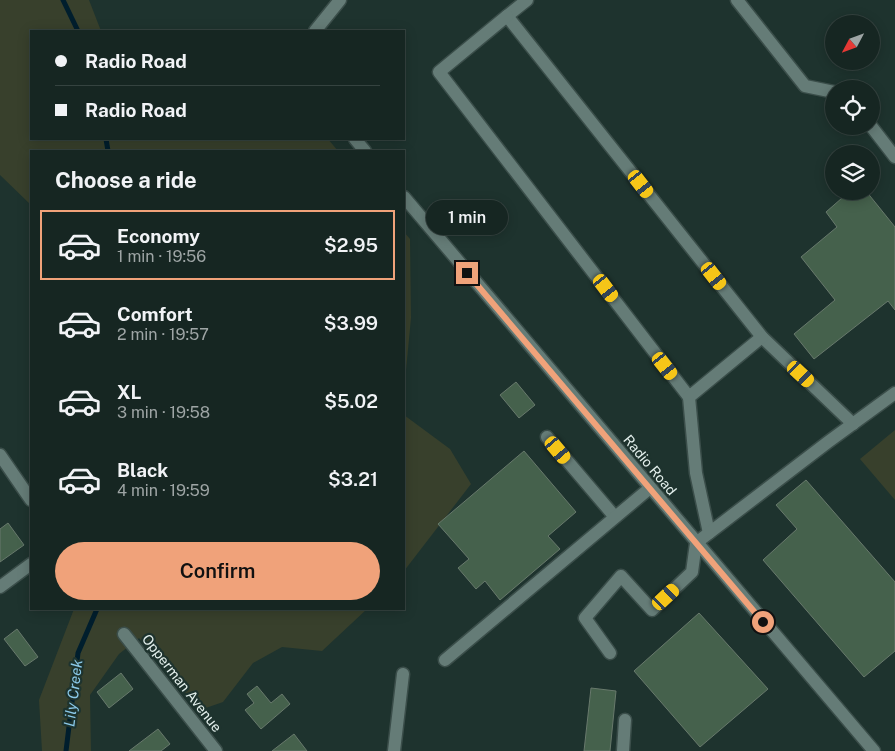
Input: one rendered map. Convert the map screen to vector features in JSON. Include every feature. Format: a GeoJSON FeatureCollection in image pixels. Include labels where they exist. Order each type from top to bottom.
{"type":"FeatureCollection","features":[{"type":"Feature","properties":{"kind":"street"},"geometry":{"type":"LineString","coordinates":[[316,30],[340,0]]}},
{"type":"Feature","properties":{"kind":"street"},"geometry":{"type":"LineString","coordinates":[[527,0],[439,72],[689,397],[696,473],[709,533]]}},
{"type":"Feature","properties":{"kind":"street"},"geometry":{"type":"LineString","coordinates":[[737,0],[805,86],[825,90]]}},
{"type":"Feature","properties":{"kind":"street"},"geometry":{"type":"LineString","coordinates":[[507,16],[762,337],[853,424]]}},
{"type":"Feature","properties":{"kind":"street"},"geometry":{"type":"LineString","coordinates":[[878,135],[895,157]]}},
{"type":"Feature","properties":{"kind":"street"},"geometry":{"type":"LineString","coordinates":[[356,140],[364,150]]}},
{"type":"Feature","properties":{"kind":"street","name":"Radio Road"},"geometry":{"type":"LineString","coordinates":[[405,198],[874,751]]}},
{"type":"Feature","properties":{"kind":"street"},"geometry":{"type":"LineString","coordinates":[[689,397],[762,337]]}},
{"type":"Feature","properties":{"kind":"street"},"geometry":{"type":"LineString","coordinates":[[610,652],[585,618],[621,576],[652,610],[692,572],[696,543],[895,393]]}},
{"type":"Feature","properties":{"kind":"street"},"geometry":{"type":"LineString","coordinates":[[547,437],[615,517]]}},
{"type":"Feature","properties":{"kind":"street"},"geometry":{"type":"LineString","coordinates":[[0,455],[30,499]]}},
{"type":"Feature","properties":{"kind":"street"},"geometry":{"type":"LineString","coordinates":[[445,660],[650,488]]}},
{"type":"Feature","properties":{"kind":"street"},"geometry":{"type":"LineString","coordinates":[[0,587],[30,565]]}},
{"type":"Feature","properties":{"kind":"street","name":"Opperman Avenue"},"geometry":{"type":"LineString","coordinates":[[124,634],[216,751]]}},
{"type":"Feature","properties":{"kind":"street"},"geometry":{"type":"LineString","coordinates":[[394,751],[403,674]]}},
{"type":"Feature","properties":{"kind":"street"},"geometry":{"type":"LineString","coordinates":[[623,751],[625,720]]}},
{"type":"Feature","properties":{"kind":"green space"},"geometry":{"type":"Polygon","coordinates":[[[0,0],[89,0],[101,30],[30,30],[30,140],[329,140],[337,150],[30,150],[30,204],[0,175],[0,0]]]}},
{"type":"Feature","properties":{"kind":"green space"},"geometry":{"type":"Polygon","coordinates":[[[405,233],[410,239],[411,318],[405,381],[405,233]]]}},
{"type":"Feature","properties":{"kind":"green space"},"geometry":{"type":"Polygon","coordinates":[[[405,416],[450,449],[471,484],[405,570],[405,416]]]}},
{"type":"Feature","properties":{"kind":"green space"},"geometry":{"type":"Polygon","coordinates":[[[895,430],[895,500],[860,459],[895,430]]]}},
{"type":"Feature","properties":{"kind":"green space"},"geometry":{"type":"Polygon","coordinates":[[[74,610],[366,610],[322,651],[282,647],[253,663],[223,702],[200,710],[139,638],[119,654],[90,695],[91,751],[42,751],[39,700],[74,610]]]}},
{"type":"Feature","properties":{"kind":"building"},"geometry":{"type":"Polygon","coordinates":[[[840,200],[873,200],[895,227],[895,310],[888,301],[814,359],[794,334],[835,300],[801,257],[837,227],[826,212],[840,200]]]}},
{"type":"Feature","properties":{"kind":"building"},"geometry":{"type":"Polygon","coordinates":[[[516,382],[535,405],[519,418],[500,395],[516,382]]]}},
{"type":"Feature","properties":{"kind":"building"},"geometry":{"type":"Polygon","coordinates":[[[524,451],[576,512],[548,536],[560,549],[500,600],[485,581],[476,589],[458,568],[469,559],[438,524],[524,451]]]}},
{"type":"Feature","properties":{"kind":"building"},"geometry":{"type":"Polygon","coordinates":[[[806,480],[895,582],[895,651],[864,677],[763,560],[797,529],[776,505],[806,480]]]}},
{"type":"Feature","properties":{"kind":"building"},"geometry":{"type":"Polygon","coordinates":[[[8,523],[24,545],[0,562],[0,529],[8,523]]]}},
{"type":"Feature","properties":{"kind":"building"},"geometry":{"type":"Polygon","coordinates":[[[699,613],[768,689],[700,747],[634,671],[699,613]]]}},
{"type":"Feature","properties":{"kind":"building"},"geometry":{"type":"Polygon","coordinates":[[[17,629],[38,657],[25,666],[4,639],[17,629]]]}},
{"type":"Feature","properties":{"kind":"building"},"geometry":{"type":"Polygon","coordinates":[[[121,673],[133,689],[109,708],[97,692],[121,673]]]}},
{"type":"Feature","properties":{"kind":"building"},"geometry":{"type":"Polygon","coordinates":[[[257,686],[271,703],[282,694],[290,704],[261,729],[245,710],[254,703],[247,694],[257,686]]]}},
{"type":"Feature","properties":{"kind":"building"},"geometry":{"type":"Polygon","coordinates":[[[591,688],[616,691],[610,751],[584,751],[591,688]]]}},
{"type":"Feature","properties":{"kind":"building"},"geometry":{"type":"Polygon","coordinates":[[[158,729],[170,744],[161,751],[129,751],[158,729]]]}},
{"type":"Feature","properties":{"kind":"building"},"geometry":{"type":"Polygon","coordinates":[[[294,734],[307,751],[272,751],[294,734]]]}},
{"type":"Feature","properties":{"kind":"waterway","name":"Lily Creek"},"geometry":{"type":"LineString","coordinates":[[63,0],[78,30]]}},
{"type":"Feature","properties":{"kind":"waterway","name":"Lily Creek"},"geometry":{"type":"LineString","coordinates":[[106,140],[108,150]]}},
{"type":"Feature","properties":{"kind":"waterway","name":"Lily Creek"},"geometry":{"type":"LineString","coordinates":[[66,751],[78,653],[97,610]]}},
{"type":"Feature","properties":{"kind":"route"},"geometry":{"type":"LineString","coordinates":[[467,273],[763,622]]}}]}
